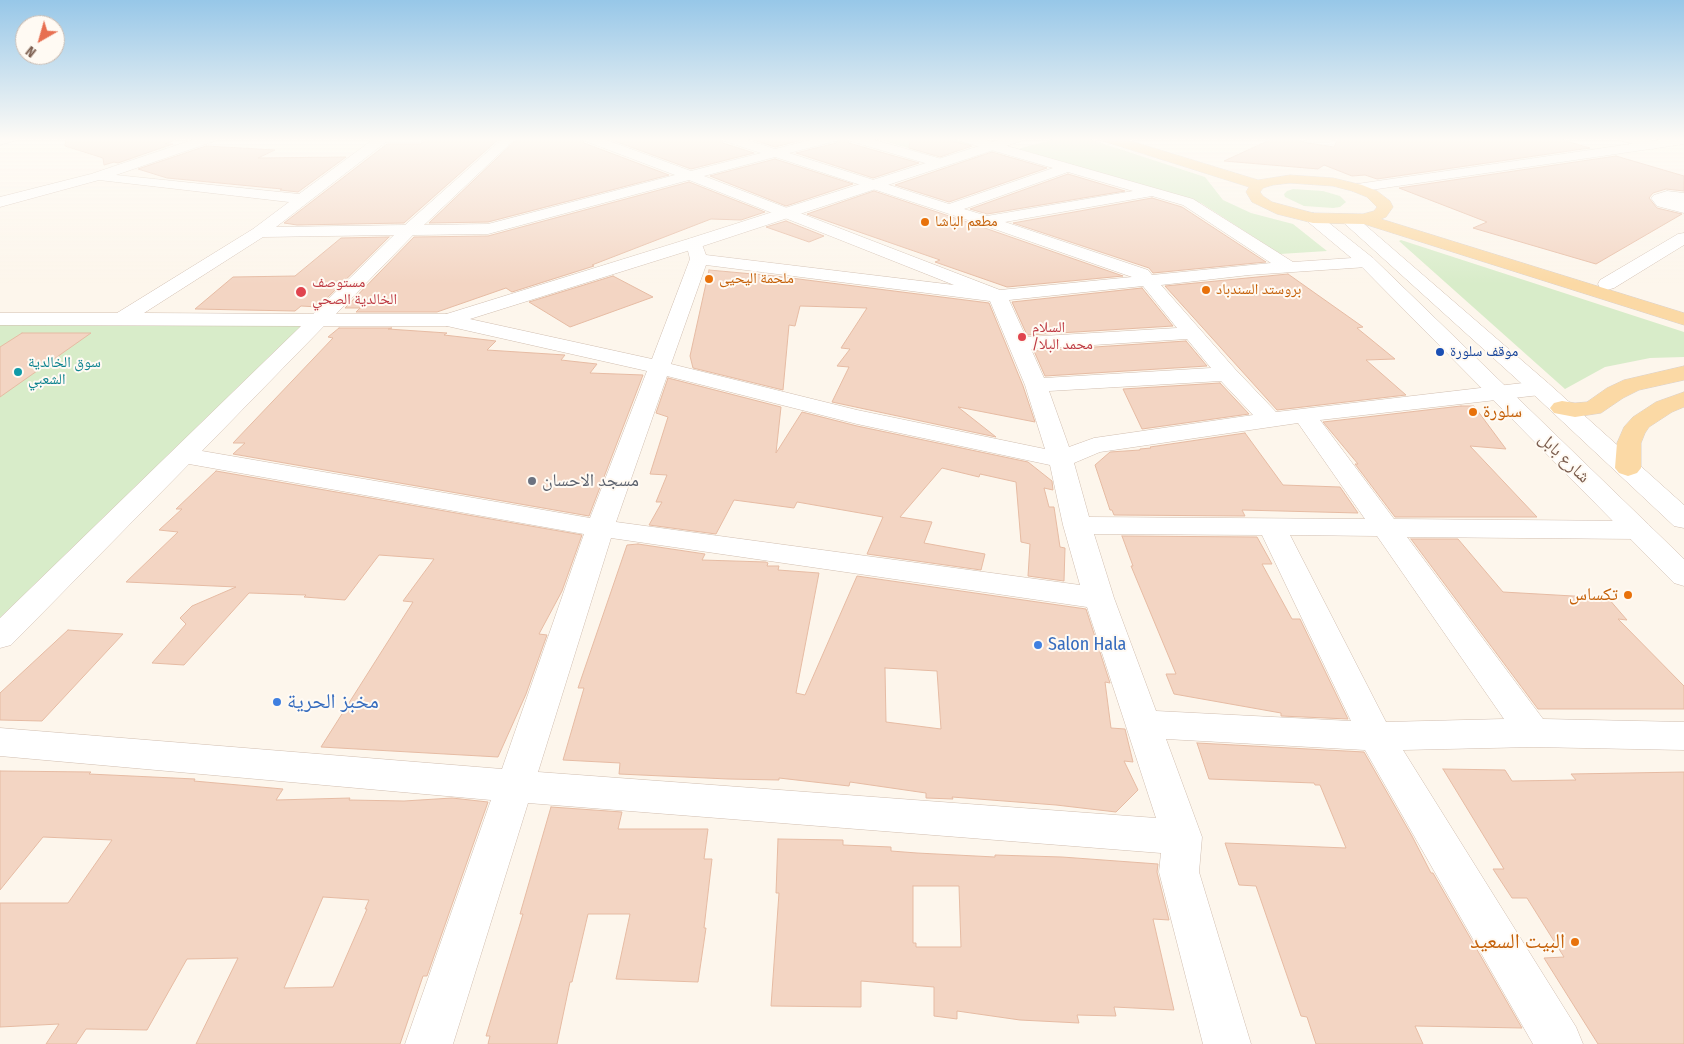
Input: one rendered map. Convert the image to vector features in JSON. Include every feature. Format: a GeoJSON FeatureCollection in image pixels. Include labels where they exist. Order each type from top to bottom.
{"type":"FeatureCollection","features":[{"type":"Feature","properties":{"kind":"main road"},"geometry":{"type":"LineString","coordinates":[[1259,187],[1253,192],[1257,198],[1267,205],[1283,211],[1313,218],[1365,217],[1607,284],[1684,308]]}},
{"type":"Feature","properties":{"kind":"main road"},"geometry":{"type":"LineString","coordinates":[[1350,187],[1372,194],[1382,201],[1385,207],[1365,217]]}},
{"type":"Feature","properties":{"kind":"main road"},"geometry":{"type":"LineString","coordinates":[[1365,217],[1684,319]]}},
{"type":"Feature","properties":{"kind":"main road"},"geometry":{"type":"LineString","coordinates":[[1562,408],[1575,410],[1593,408],[1615,393],[1632,385],[1684,373]]}},
{"type":"Feature","properties":{"kind":"main road"},"geometry":{"type":"LineString","coordinates":[[1628,468],[1629,443],[1637,427],[1651,414],[1684,399]]}},
{"type":"Feature","properties":{"kind":"street"},"geometry":{"type":"LineString","coordinates":[[8,206],[67,187]]}},
{"type":"Feature","properties":{"kind":"street"},"geometry":{"type":"LineString","coordinates":[[187,187],[302,199]]}},
{"type":"Feature","properties":{"kind":"street"},"geometry":{"type":"LineString","coordinates":[[122,319],[258,232],[318,187]]}},
{"type":"Feature","properties":{"kind":"street"},"geometry":{"type":"LineString","coordinates":[[0,636],[408,231],[457,187]]}},
{"type":"Feature","properties":{"kind":"street"},"geometry":{"type":"LineString","coordinates":[[258,232],[488,229],[652,187]]}},
{"type":"Feature","properties":{"kind":"street"},"geometry":{"type":"LineString","coordinates":[[722,187],[998,296],[1036,385],[1061,460],[1077,525],[1099,598],[1182,837],[1179,872],[1227,1044]]}},
{"type":"Feature","properties":{"kind":"street"},"geometry":{"type":"LineString","coordinates":[[447,320],[696,251],[787,212],[866,187]]}},
{"type":"Feature","properties":{"kind":"street"},"geometry":{"type":"LineString","coordinates":[[882,187],[1129,268],[1142,274],[1227,374],[1270,421]]}},
{"type":"Feature","properties":{"kind":"street"},"geometry":{"type":"LineString","coordinates":[[949,209],[1012,187]]}},
{"type":"Feature","properties":{"kind":"street"},"geometry":{"type":"LineString","coordinates":[[1136,187],[1188,202],[1289,267]]}},
{"type":"Feature","properties":{"kind":"street"},"geometry":{"type":"LineString","coordinates":[[1356,188],[1365,187]]}},
{"type":"Feature","properties":{"kind":"street"},"geometry":{"type":"LineString","coordinates":[[1372,194],[1425,187]]}},
{"type":"Feature","properties":{"kind":"street"},"geometry":{"type":"LineString","coordinates":[[986,221],[1154,192]]}},
{"type":"Feature","properties":{"kind":"street"},"geometry":{"type":"LineString","coordinates":[[1684,198],[1668,196],[1659,198],[1662,203],[1684,208]]}},
{"type":"Feature","properties":{"kind":"street"},"geometry":{"type":"LineString","coordinates":[[1365,217],[1540,388],[1684,520]]}},
{"type":"Feature","properties":{"kind":"street","name":"شارع بابل"},"geometry":{"type":"LineString","coordinates":[[1313,218],[1366,262],[1684,576]]}},
{"type":"Feature","properties":{"kind":"street"},"geometry":{"type":"LineString","coordinates":[[1607,284],[1684,238]]}},
{"type":"Feature","properties":{"kind":"street"},"geometry":{"type":"LineString","coordinates":[[696,251],[998,296],[1148,280],[1366,262]]}},
{"type":"Feature","properties":{"kind":"street"},"geometry":{"type":"LineString","coordinates":[[430,1044],[600,528],[659,368],[696,251]]}},
{"type":"Feature","properties":{"kind":"street"},"geometry":{"type":"LineString","coordinates":[[0,319],[447,320],[659,368],[857,417],[1061,460],[1094,445],[1304,416],[1540,388]]}},
{"type":"Feature","properties":{"kind":"street"},"geometry":{"type":"LineString","coordinates":[[1020,344],[1192,333]]}},
{"type":"Feature","properties":{"kind":"street"},"geometry":{"type":"LineString","coordinates":[[1036,385],[1227,374]]}},
{"type":"Feature","properties":{"kind":"street"},"geometry":{"type":"LineString","coordinates":[[1304,416],[1534,733]]}},
{"type":"Feature","properties":{"kind":"street"},"geometry":{"type":"LineString","coordinates":[[183,455],[600,528],[1099,598]]}},
{"type":"Feature","properties":{"kind":"street"},"geometry":{"type":"LineString","coordinates":[[1077,525],[1638,530]]}},
{"type":"Feature","properties":{"kind":"street"},"geometry":{"type":"LineString","coordinates":[[1271,526],[1376,736],[1559,1044]]}},
{"type":"Feature","properties":{"kind":"street"},"geometry":{"type":"LineString","coordinates":[[1142,724],[1376,736],[1534,733],[1684,736]]}},
{"type":"Feature","properties":{"kind":"street"},"geometry":{"type":"LineString","coordinates":[[0,742],[515,786],[1182,837]]}},
{"type":"Feature","properties":{"kind":"green space"},"geometry":{"type":"Polygon","coordinates":[[[1146,187],[1213,187],[1223,200],[1251,213],[1293,224],[1327,251],[1280,254],[1201,203],[1146,187]]]}},
{"type":"Feature","properties":{"kind":"green space"},"geometry":{"type":"Polygon","coordinates":[[[1293,189],[1323,191],[1340,196],[1346,202],[1340,207],[1333,208],[1304,206],[1285,197],[1284,194],[1287,191],[1293,189]]]}},
{"type":"Feature","properties":{"kind":"green space"},"geometry":{"type":"Polygon","coordinates":[[[1401,240],[1684,332],[1684,357],[1650,358],[1605,367],[1565,389],[1399,241],[1401,240]]]}},
{"type":"Feature","properties":{"kind":"green space"},"geometry":{"type":"Polygon","coordinates":[[[0,319],[318,320],[0,637],[0,319]]]}},
{"type":"Feature","properties":{"kind":"building"},"geometry":{"type":"Polygon","coordinates":[[[258,187],[305,187],[298,192],[280,190],[282,189],[258,187]]]}},
{"type":"Feature","properties":{"kind":"building"},"geometry":{"type":"Polygon","coordinates":[[[331,187],[445,187],[404,223],[297,225],[284,223],[331,187]]]}},
{"type":"Feature","properties":{"kind":"building"},"geometry":{"type":"Polygon","coordinates":[[[467,187],[624,187],[488,222],[429,223],[467,187]]]}},
{"type":"Feature","properties":{"kind":"building"},"geometry":{"type":"Polygon","coordinates":[[[671,187],[701,187],[765,212],[741,220],[711,219],[592,265],[594,266],[512,292],[506,288],[437,312],[356,312],[360,308],[345,308],[414,237],[488,236],[671,187]]]}},
{"type":"Feature","properties":{"kind":"building"},"geometry":{"type":"Polygon","coordinates":[[[737,187],[845,187],[786,206],[737,187]]]}},
{"type":"Feature","properties":{"kind":"building"},"geometry":{"type":"Polygon","coordinates":[[[900,187],[993,187],[949,202],[900,187]]]}},
{"type":"Feature","properties":{"kind":"building"},"geometry":{"type":"Polygon","coordinates":[[[1032,187],[1111,187],[1125,191],[987,214],[970,209],[1032,187]]]}},
{"type":"Feature","properties":{"kind":"building"},"geometry":{"type":"Polygon","coordinates":[[[1684,187],[1684,191],[1666,189],[1653,193],[1649,198],[1657,208],[1682,214],[1596,264],[1473,228],[1487,222],[1399,188],[1684,187]]]}},
{"type":"Feature","properties":{"kind":"building"},"geometry":{"type":"Polygon","coordinates":[[[874,191],[1123,276],[1007,287],[935,262],[940,260],[807,214],[874,191]]]}},
{"type":"Feature","properties":{"kind":"building"},"geometry":{"type":"Polygon","coordinates":[[[1152,198],[1182,207],[1266,262],[1153,273],[1149,268],[1013,223],[1152,198]]]}},
{"type":"Feature","properties":{"kind":"building"},"geometry":{"type":"Polygon","coordinates":[[[786,221],[824,236],[809,242],[766,227],[786,221]]]}},
{"type":"Feature","properties":{"kind":"building"},"geometry":{"type":"Polygon","coordinates":[[[389,237],[318,307],[301,306],[295,311],[195,309],[233,277],[295,276],[341,238],[389,237]]]}},
{"type":"Feature","properties":{"kind":"building"},"geometry":{"type":"Polygon","coordinates":[[[709,270],[775,276],[989,303],[1023,386],[1035,422],[958,407],[996,437],[832,402],[849,367],[837,366],[850,349],[841,348],[867,308],[800,306],[795,326],[789,325],[783,390],[693,368],[690,356],[709,270]]]}},
{"type":"Feature","properties":{"kind":"building"},"geometry":{"type":"Polygon","coordinates":[[[1288,274],[1363,327],[1357,328],[1395,359],[1366,360],[1406,395],[1277,410],[1165,286],[1288,274]]]}},
{"type":"Feature","properties":{"kind":"building"},"geometry":{"type":"Polygon","coordinates":[[[613,276],[653,297],[570,327],[529,302],[613,276]]]}},
{"type":"Feature","properties":{"kind":"building"},"geometry":{"type":"Polygon","coordinates":[[[1142,288],[1173,326],[1027,335],[1012,302],[1142,288]]]}},
{"type":"Feature","properties":{"kind":"building"},"geometry":{"type":"Polygon","coordinates":[[[339,328],[392,328],[388,329],[447,333],[444,335],[496,341],[487,350],[565,355],[561,360],[597,364],[590,373],[643,375],[589,516],[233,454],[245,443],[233,443],[333,338],[328,337],[339,328]]]}},
{"type":"Feature","properties":{"kind":"building","name":"سوق الخالدية الشعبي"},"geometry":{"type":"Polygon","coordinates":[[[22,333],[91,333],[0,397],[0,347],[22,333]]]}},
{"type":"Feature","properties":{"kind":"building"},"geometry":{"type":"Polygon","coordinates":[[[1186,341],[1207,366],[1045,376],[1034,351],[1186,341]]]}},
{"type":"Feature","properties":{"kind":"building"},"geometry":{"type":"Polygon","coordinates":[[[668,378],[781,407],[776,453],[802,412],[857,426],[1028,462],[1052,481],[1053,490],[1044,488],[1049,507],[1054,507],[1060,547],[1065,548],[1064,581],[1028,576],[1030,544],[1021,542],[1016,482],[980,474],[979,477],[942,468],[900,517],[932,522],[924,543],[985,554],[981,570],[867,554],[883,517],[797,502],[794,508],[734,500],[716,534],[649,525],[662,502],[656,502],[667,475],[650,474],[668,417],[656,413],[668,378]]]}},
{"type":"Feature","properties":{"kind":"building"},"geometry":{"type":"Polygon","coordinates":[[[1220,383],[1249,414],[1142,429],[1123,389],[1220,383]]]}},
{"type":"Feature","properties":{"kind":"building"},"geometry":{"type":"Polygon","coordinates":[[[1474,406],[1506,449],[1470,446],[1537,517],[1395,517],[1355,464],[1358,464],[1323,422],[1474,406]]]}},
{"type":"Feature","properties":{"kind":"building"},"geometry":{"type":"Polygon","coordinates":[[[1245,433],[1283,485],[1340,487],[1358,513],[1242,510],[1245,516],[1114,515],[1112,510],[1110,510],[1095,465],[1110,452],[1140,450],[1245,433]]]}},
{"type":"Feature","properties":{"kind":"building"},"geometry":{"type":"Polygon","coordinates":[[[216,471],[582,535],[562,591],[539,634],[547,635],[526,694],[498,757],[321,747],[413,602],[403,601],[434,559],[379,555],[345,600],[304,597],[306,595],[249,593],[184,665],[152,663],[186,624],[180,618],[192,606],[236,587],[126,582],[178,532],[159,530],[182,509],[176,509],[216,471]]]}},
{"type":"Feature","properties":{"kind":"building"},"geometry":{"type":"Polygon","coordinates":[[[1122,536],[1257,537],[1272,564],[1262,564],[1292,619],[1300,619],[1348,719],[1281,716],[1281,713],[1174,694],[1166,674],[1176,674],[1131,566],[1133,566],[1122,536]]]}},
{"type":"Feature","properties":{"kind":"building"},"geometry":{"type":"Polygon","coordinates":[[[1411,539],[1458,539],[1503,592],[1608,598],[1627,620],[1618,619],[1684,686],[1684,709],[1538,709],[1411,539]]]}},
{"type":"Feature","properties":{"kind":"building"},"geometry":{"type":"Polygon","coordinates":[[[638,544],[705,554],[702,560],[766,562],[768,563],[767,566],[779,566],[778,570],[819,573],[796,693],[805,695],[857,576],[1086,609],[1110,683],[1105,682],[1111,728],[1125,729],[1133,762],[1124,761],[1138,790],[1116,812],[1056,805],[952,797],[953,799],[926,798],[926,793],[850,782],[849,786],[779,778],[779,780],[728,779],[619,774],[620,763],[563,760],[584,688],[578,688],[627,545],[638,544]],[[885,668],[886,722],[941,729],[937,671],[885,668]]]}},
{"type":"Feature","properties":{"kind":"building"},"geometry":{"type":"Polygon","coordinates":[[[68,630],[123,634],[42,721],[0,720],[0,693],[68,630]]]}},
{"type":"Feature","properties":{"kind":"building"},"geometry":{"type":"Polygon","coordinates":[[[1197,743],[1364,752],[1431,873],[1433,873],[1522,1028],[1415,1026],[1423,1044],[1316,1044],[1307,1017],[1301,1016],[1256,886],[1239,885],[1225,843],[1346,848],[1320,785],[1315,785],[1314,783],[1209,779],[1197,743]]]}},
{"type":"Feature","properties":{"kind":"building"},"geometry":{"type":"Polygon","coordinates":[[[1443,769],[1505,770],[1512,781],[1576,780],[1571,774],[1684,772],[1684,1044],[1598,1044],[1544,958],[1564,957],[1527,898],[1512,898],[1493,869],[1504,869],[1443,769]]]}},
{"type":"Feature","properties":{"kind":"building"},"geometry":{"type":"Polygon","coordinates":[[[0,771],[91,772],[89,774],[195,779],[194,781],[283,789],[276,800],[350,798],[349,800],[404,801],[452,798],[488,802],[427,976],[423,976],[400,1044],[196,1044],[238,958],[187,959],[147,1030],[86,1029],[76,1044],[46,1044],[59,1024],[0,1027],[0,903],[68,903],[112,840],[43,837],[0,890],[0,771]],[[323,897],[284,988],[333,987],[367,909],[365,909],[369,900],[323,897]]]}},
{"type":"Feature","properties":{"kind":"building"},"geometry":{"type":"Polygon","coordinates":[[[551,807],[622,812],[618,829],[708,829],[704,859],[712,859],[704,928],[706,928],[698,982],[616,979],[630,914],[588,914],[572,982],[570,982],[557,1044],[488,1044],[490,1036],[486,1036],[523,914],[520,914],[551,807]]]}},
{"type":"Feature","properties":{"kind":"building"},"geometry":{"type":"Polygon","coordinates":[[[778,839],[843,840],[843,845],[891,847],[891,851],[917,853],[995,857],[995,855],[1062,857],[1158,864],[1157,872],[1169,920],[1153,919],[1174,1010],[1114,1007],[1116,1016],[1077,1015],[1079,1023],[1020,1020],[957,1011],[957,1019],[934,1016],[934,987],[861,981],[861,1007],[771,1006],[779,893],[776,893],[778,839]],[[913,886],[913,943],[916,943],[916,947],[961,947],[959,886],[913,886]]]}},
{"type":"Feature","properties":{"kind":"place","name":"مطعم الباشا"},"geometry":{"type":"Point","coordinates":[925,222]}},
{"type":"Feature","properties":{"kind":"place","name":"ملحمة اليحيى"},"geometry":{"type":"Point","coordinates":[709,279]}},
{"type":"Feature","properties":{"kind":"place","name":"بروستد السندباد"},"geometry":{"type":"Point","coordinates":[1206,290]}},
{"type":"Feature","properties":{"kind":"place","name":"مستوصف الخالدية الصحي"},"geometry":{"type":"Point","coordinates":[301,292]}},
{"type":"Feature","properties":{"kind":"place","name":"السلام /محمد البلا"},"geometry":{"type":"Point","coordinates":[1022,337]}},
{"type":"Feature","properties":{"kind":"place","name":"موقف سلورة"},"geometry":{"type":"Point","coordinates":[1440,352]}},
{"type":"Feature","properties":{"kind":"place","name":"سوق الخالدية الشعبي"},"geometry":{"type":"Point","coordinates":[18,372]}},
{"type":"Feature","properties":{"kind":"place","name":"سلورة"},"geometry":{"type":"Point","coordinates":[1473,412]}},
{"type":"Feature","properties":{"kind":"place","name":"مسجد الاحسان"},"geometry":{"type":"Point","coordinates":[532,481]}},
{"type":"Feature","properties":{"kind":"place","name":"تكساس"},"geometry":{"type":"Point","coordinates":[1628,595]}},
{"type":"Feature","properties":{"kind":"place","name":"Salon Hala"},"geometry":{"type":"Point","coordinates":[1038,645]}},
{"type":"Feature","properties":{"kind":"place","name":"مخبز الحرية"},"geometry":{"type":"Point","coordinates":[277,702]}},
{"type":"Feature","properties":{"kind":"place","name":"البيت السعيد"},"geometry":{"type":"Point","coordinates":[1575,942]}}]}
